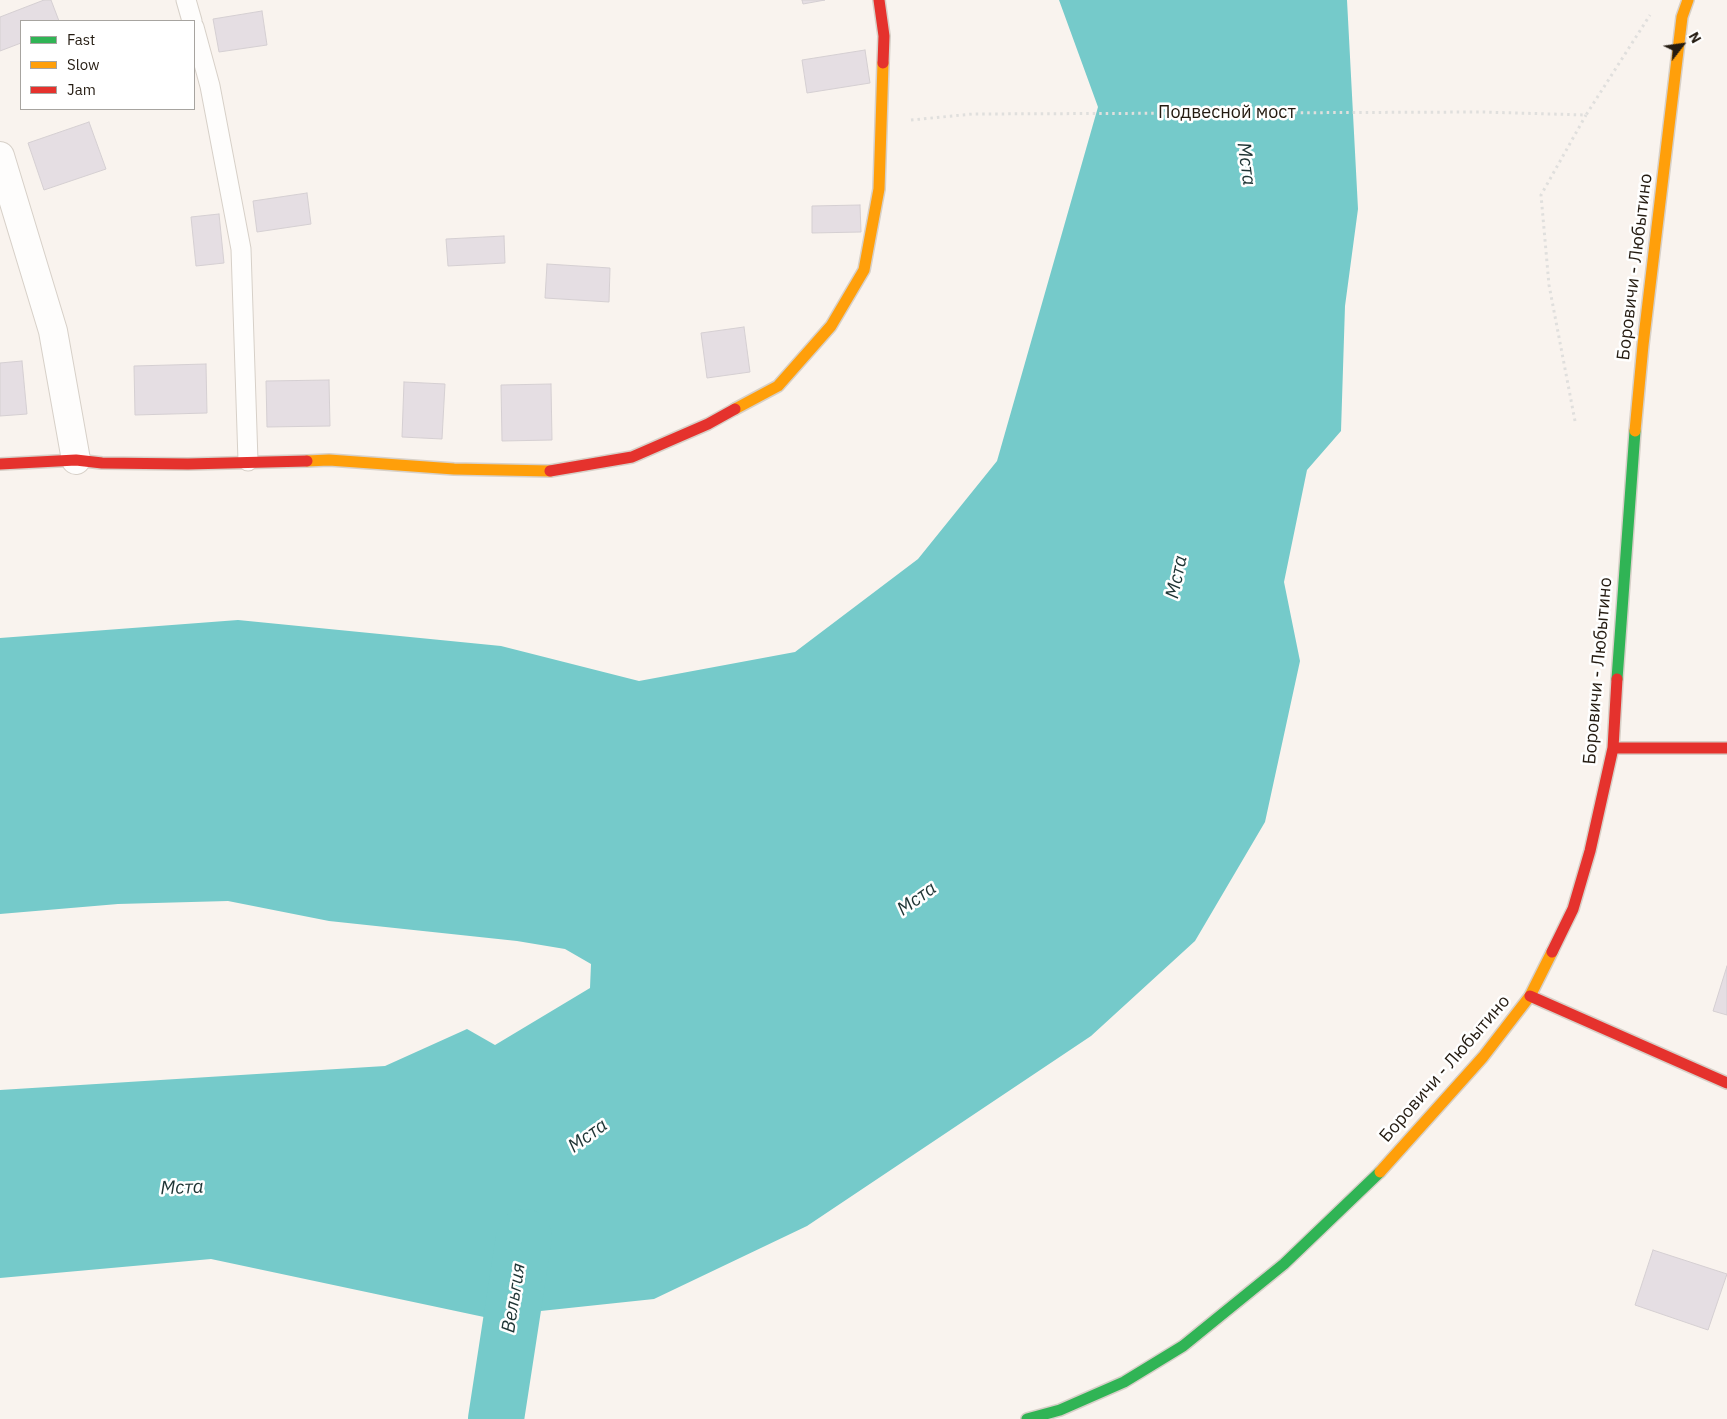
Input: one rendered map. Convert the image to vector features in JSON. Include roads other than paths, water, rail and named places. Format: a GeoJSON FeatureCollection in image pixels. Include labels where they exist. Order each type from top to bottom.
{"type":"FeatureCollection","features":[{"type":"Feature","properties":{"kind":"main road"},"geometry":{"type":"LineString","coordinates":[[0,464],[76,460],[102,463],[188,464],[329,460],[454,469],[547,472],[632,457],[708,424],[778,386],[831,326],[864,270],[879,189],[884,36],[879,0]]}},
{"type":"Feature","properties":{"kind":"main road","name":"Боровичи - Любытино"},"geometry":{"type":"LineString","coordinates":[[1026,1419],[1060,1410],[1124,1382],[1183,1346],[1284,1264],[1380,1172],[1483,1057],[1530,996],[1573,909],[1590,851],[1613,748],[1626,536],[1643,345],[1682,17],[1688,0]]}},
{"type":"Feature","properties":{"kind":"main road"},"geometry":{"type":"LineString","coordinates":[[1613,748],[1727,748]]}},
{"type":"Feature","properties":{"kind":"main road"},"geometry":{"type":"LineString","coordinates":[[1530,996],[1727,1084]]}},
{"type":"Feature","properties":{"kind":"street"},"geometry":{"type":"LineString","coordinates":[[0,156],[53,331],[76,460]]}},
{"type":"Feature","properties":{"kind":"lane"},"geometry":{"type":"LineString","coordinates":[[186,0],[192,20]]}},
{"type":"Feature","properties":{"kind":"lane"},"geometry":{"type":"LineString","coordinates":[[195,31],[210,86],[241,249],[248,461]]}},
{"type":"Feature","properties":{"kind":"water","name":"Мста"},"geometry":{"type":"Polygon","coordinates":[[[1059,0],[1347,0],[1358,209],[1345,306],[1341,431],[1307,470],[1284,582],[1300,661],[1265,822],[1195,941],[1091,1036],[807,1226],[654,1299],[484,1317],[211,1259],[0,1278],[0,1090],[385,1066],[467,1029],[495,1045],[590,988],[591,964],[565,949],[517,941],[329,921],[228,901],[118,904],[0,914],[0,638],[238,620],[501,646],[639,681],[795,652],[918,559],[997,461],[1098,107],[1059,0]]]}},
{"type":"Feature","properties":{"kind":"waterway","name":"Вельгия"},"geometry":{"type":"LineString","coordinates":[[496,1419],[524,1237]]}}]}
